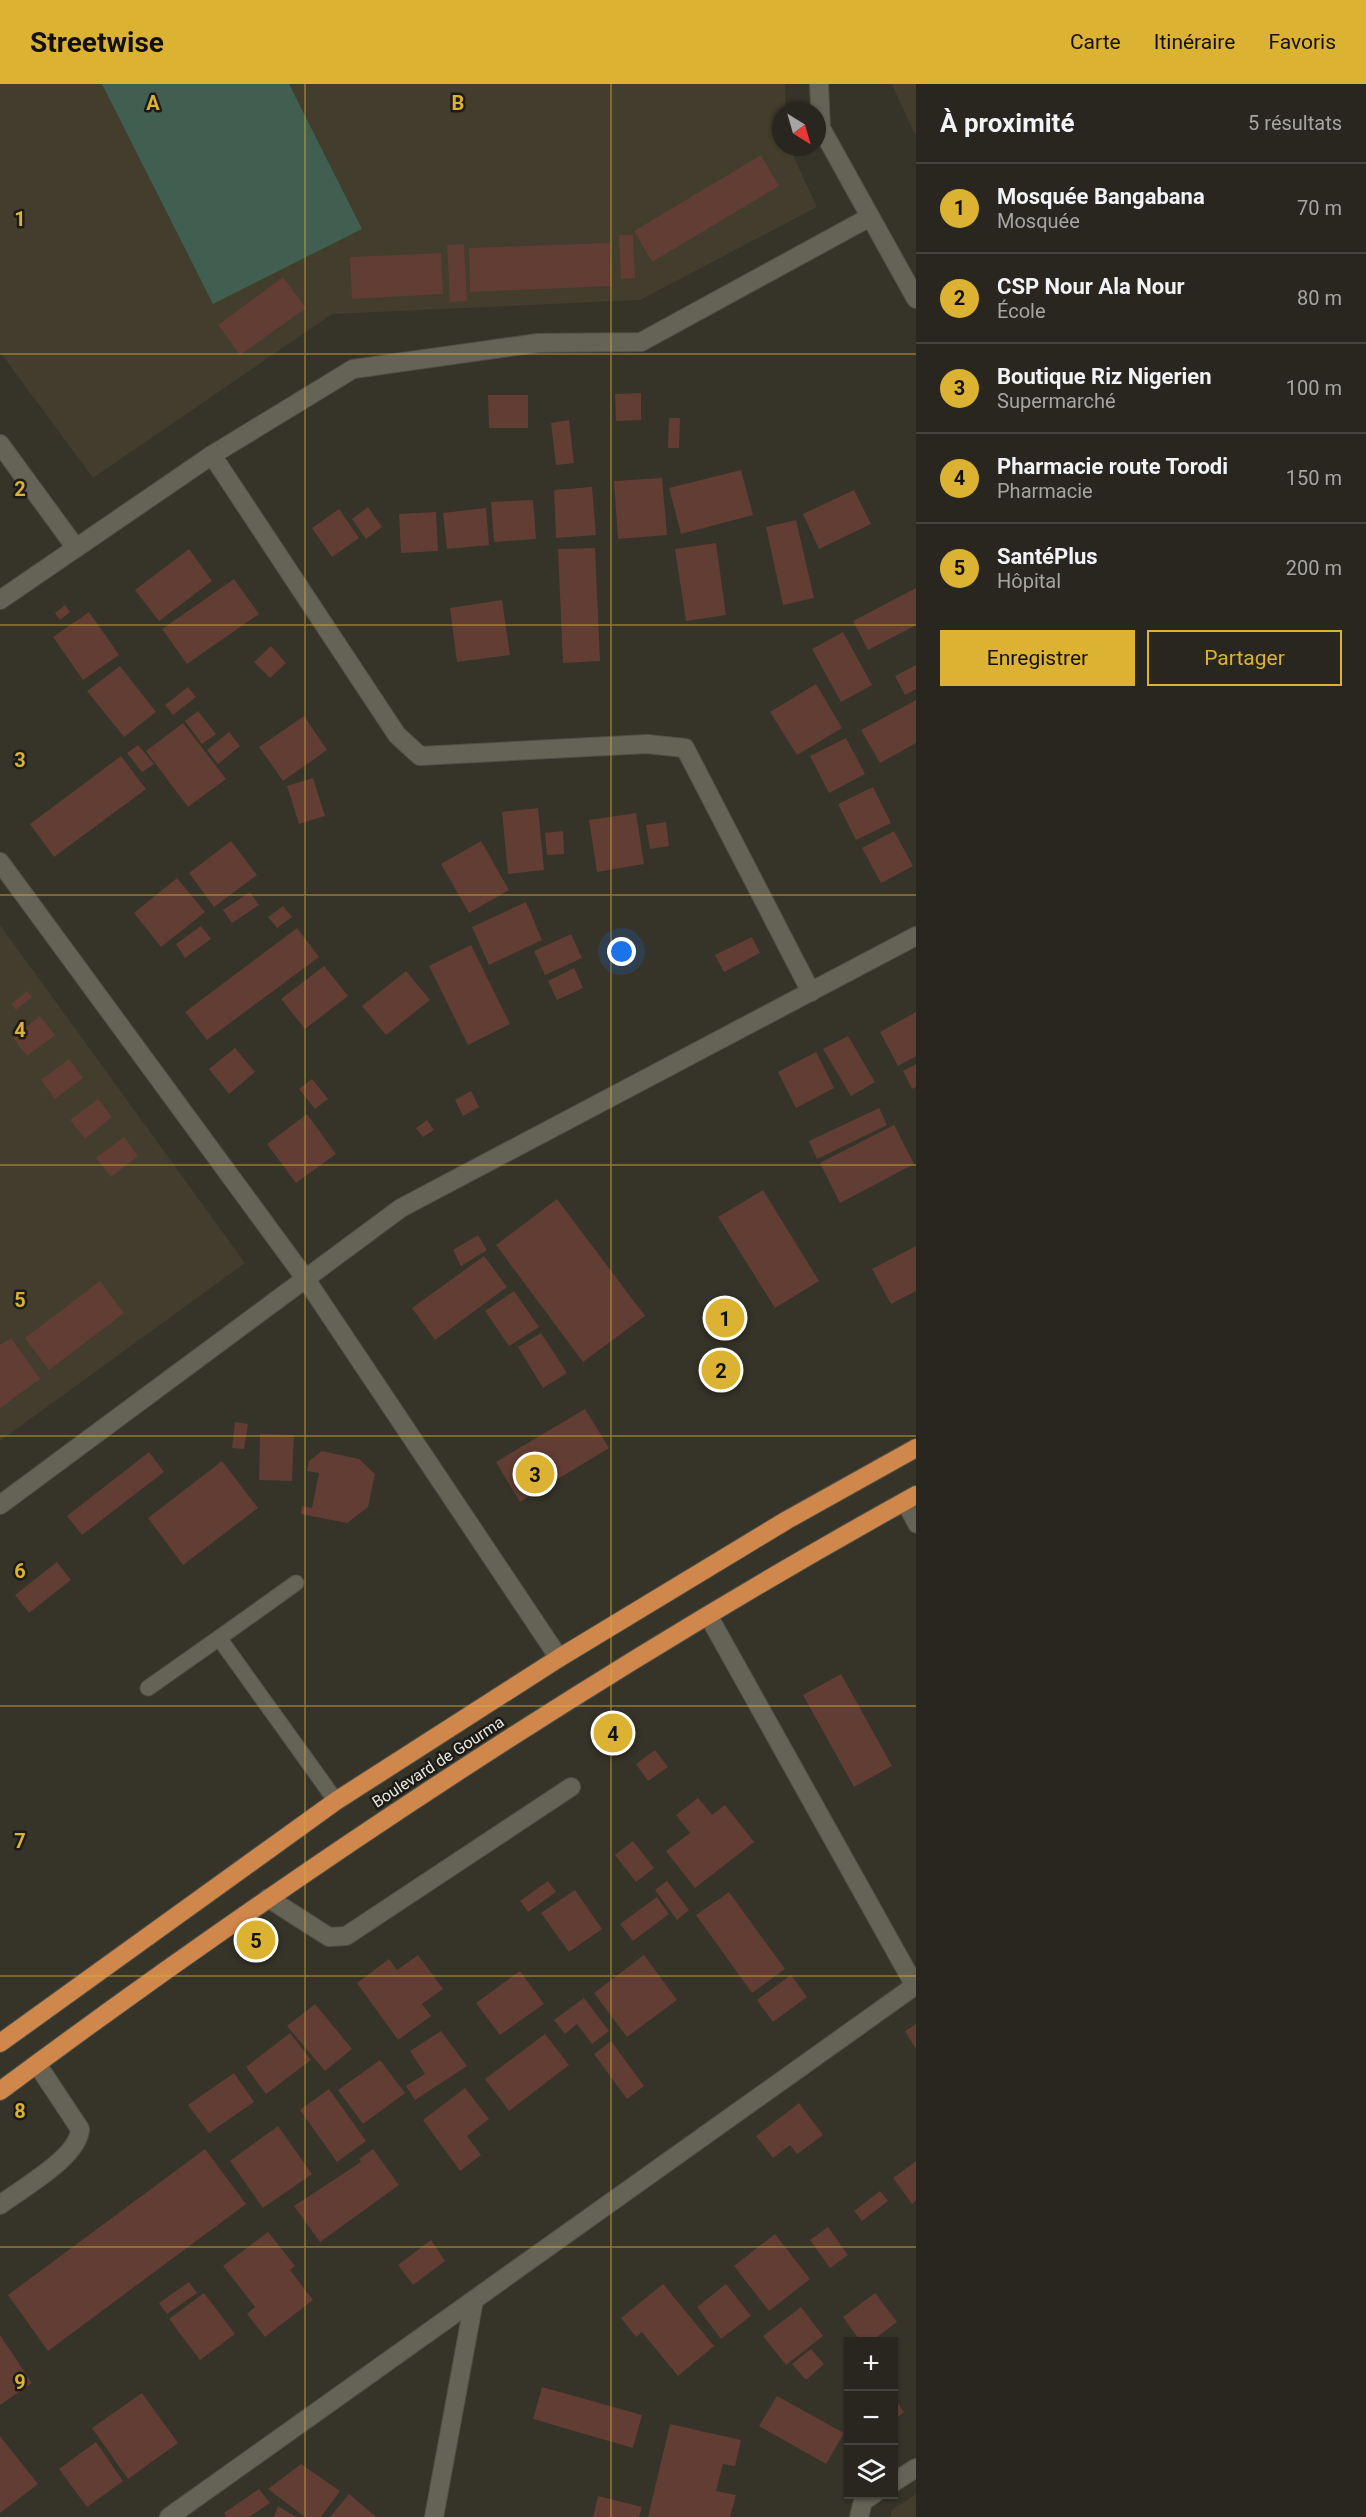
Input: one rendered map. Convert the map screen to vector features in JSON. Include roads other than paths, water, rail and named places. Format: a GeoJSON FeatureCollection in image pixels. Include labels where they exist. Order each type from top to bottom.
{"type":"FeatureCollection","features":[{"type":"Feature","properties":{"kind":"highway","name":"Boulevard de Gourma"},"geometry":{"type":"LineString","coordinates":[[0,2043],[336,1801],[559,1658],[787,1520],[916,1449]]}},
{"type":"Feature","properties":{"kind":"highway","name":"Boulevard de Gourma"},"geometry":{"type":"LineString","coordinates":[[0,2091],[268,1898],[504,1741],[808,1555],[910,1498]]}},
{"type":"Feature","properties":{"kind":"street"},"geometry":{"type":"LineString","coordinates":[[819,84],[821,128],[916,299]]}},
{"type":"Feature","properties":{"kind":"street"},"geometry":{"type":"LineString","coordinates":[[0,600],[212,455],[353,369],[538,343],[641,342],[870,217]]}},
{"type":"Feature","properties":{"kind":"street"},"geometry":{"type":"LineString","coordinates":[[0,444],[76,548]]}},
{"type":"Feature","properties":{"kind":"street"},"geometry":{"type":"LineString","coordinates":[[212,455],[397,735],[420,756],[646,744],[685,748],[811,992]]}},
{"type":"Feature","properties":{"kind":"street"},"geometry":{"type":"LineString","coordinates":[[0,862],[305,1278],[559,1658]]}},
{"type":"Feature","properties":{"kind":"street"},"geometry":{"type":"LineString","coordinates":[[0,1505],[400,1208],[916,936]]}},
{"type":"Feature","properties":{"kind":"street"},"geometry":{"type":"LineString","coordinates":[[169,2517],[915,1986],[709,1617]]}},
{"type":"Feature","properties":{"kind":"street"},"geometry":{"type":"LineString","coordinates":[[268,1898],[329,1937],[346,1936],[571,1787]]}},
{"type":"Feature","properties":{"kind":"street"},"geometry":{"type":"LineString","coordinates":[[0,2205],[70,2153],[80,2138],[80,2129],[37,2064]]}},
{"type":"Feature","properties":{"kind":"street"},"geometry":{"type":"LineString","coordinates":[[434,2517],[474,2300]]}},
{"type":"Feature","properties":{"kind":"street"},"geometry":{"type":"LineString","coordinates":[[898,2479],[916,2468]]}},
{"type":"Feature","properties":{"kind":"street"},"geometry":{"type":"LineString","coordinates":[[859,2517],[863,2501],[866,2499]]}},
{"type":"Feature","properties":{"kind":"lane"},"geometry":{"type":"LineString","coordinates":[[910,1498],[916,1525]]}},
{"type":"Feature","properties":{"kind":"lane"},"geometry":{"type":"LineString","coordinates":[[148,1688],[296,1583]]}},
{"type":"Feature","properties":{"kind":"lane"},"geometry":{"type":"LineString","coordinates":[[219,1638],[336,1801]]}},
{"type":"Feature","properties":{"kind":"place","name":"Mosquée Bangabana"},"geometry":{"type":"Point","coordinates":[725,1318]}},
{"type":"Feature","properties":{"kind":"place","name":"CSP Nour Ala Nour"},"geometry":{"type":"Point","coordinates":[721,1370]}},
{"type":"Feature","properties":{"kind":"place","name":"Boutique Riz Nigerien"},"geometry":{"type":"Point","coordinates":[535,1474]}},
{"type":"Feature","properties":{"kind":"place","name":"Pharmacie route Torodi"},"geometry":{"type":"Point","coordinates":[613,1733]}},
{"type":"Feature","properties":{"kind":"place","name":"SantéPlus"},"geometry":{"type":"Point","coordinates":[256,1940]}}]}
